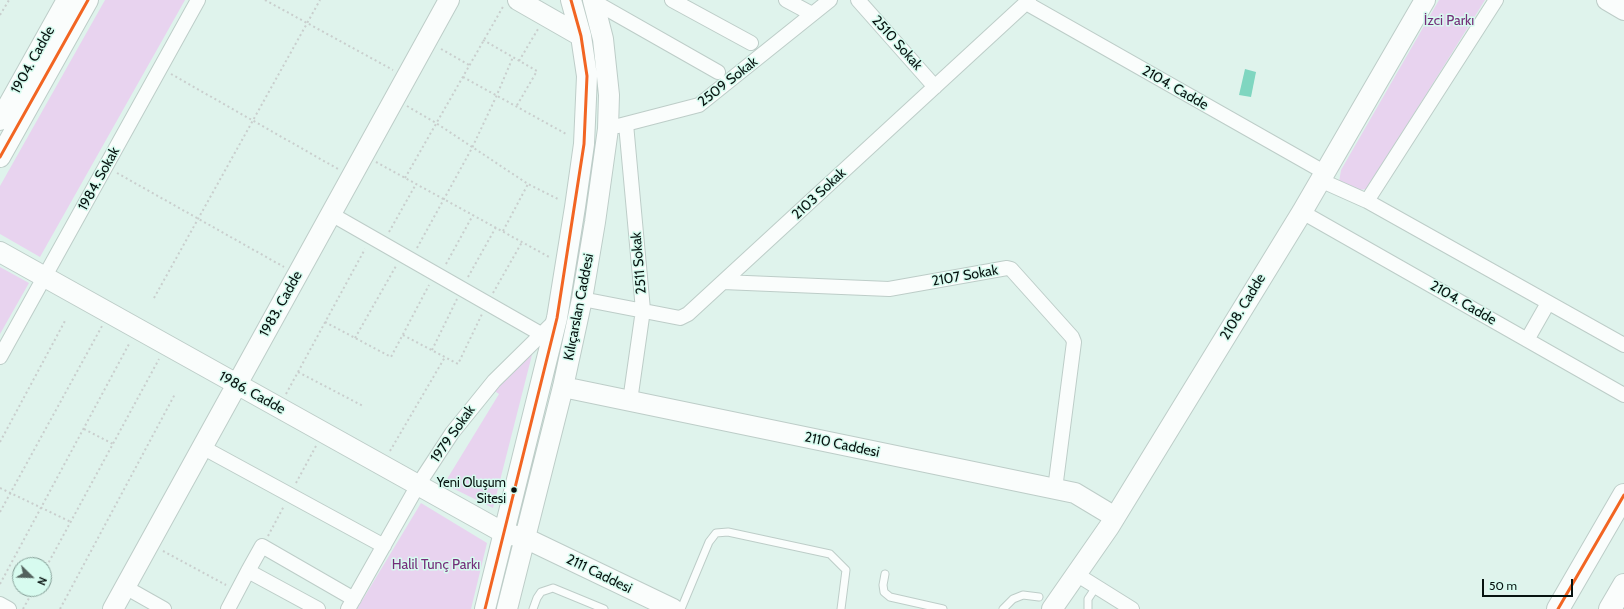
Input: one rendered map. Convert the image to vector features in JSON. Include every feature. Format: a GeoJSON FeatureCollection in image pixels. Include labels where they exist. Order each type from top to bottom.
{"type":"FeatureCollection","features":[{"type":"Feature","properties":{"kind":"main road"},"geometry":{"type":"LineString","coordinates":[[1558,609],[1624,495]]}},
{"type":"Feature","properties":{"kind":"main road"},"geometry":{"type":"LineString","coordinates":[[1610,609],[1624,584]]}},
{"type":"Feature","properties":{"kind":"street","name":"1904. Cadde"},"geometry":{"type":"LineString","coordinates":[[0,120],[67,0]]}},
{"type":"Feature","properties":{"kind":"street","name":"1904. Cadde"},"geometry":{"type":"LineString","coordinates":[[0,157],[88,0]]}},
{"type":"Feature","properties":{"kind":"street","name":"1984. Sokak"},"geometry":{"type":"LineString","coordinates":[[0,357],[198,0]]}},
{"type":"Feature","properties":{"kind":"street","name":"1983. Cadde"},"geometry":{"type":"LineString","coordinates":[[113,609],[449,0]]}},
{"type":"Feature","properties":{"kind":"street"},"geometry":{"type":"LineString","coordinates":[[518,0],[581,36]]}},
{"type":"Feature","properties":{"kind":"street","name":"Kılıçarslan Caddesi"},"geometry":{"type":"LineString","coordinates":[[485,609],[557,318],[584,144],[587,76],[581,36],[570,0]]}},
{"type":"Feature","properties":{"kind":"street"},"geometry":{"type":"LineString","coordinates":[[593,0],[718,72]]}},
{"type":"Feature","properties":{"kind":"street","name":"Kılıçarslan Caddesi"},"geometry":{"type":"LineString","coordinates":[[507,609],[563,387],[582,299],[595,222],[617,127],[603,40],[593,0]]}},
{"type":"Feature","properties":{"kind":"street"},"geometry":{"type":"LineString","coordinates":[[672,0],[751,43]]}},
{"type":"Feature","properties":{"kind":"street"},"geometry":{"type":"LineString","coordinates":[[786,0],[812,14]]}},
{"type":"Feature","properties":{"kind":"street","name":"2509 Sokak"},"geometry":{"type":"LineString","coordinates":[[617,127],[699,106],[830,0]]}},
{"type":"Feature","properties":{"kind":"street","name":"2510 Sokak"},"geometry":{"type":"LineString","coordinates":[[858,0],[935,86]]}},
{"type":"Feature","properties":{"kind":"street","name":"2108. Cadde"},"geometry":{"type":"LineString","coordinates":[[1046,603],[1076,574],[1115,517],[1302,212],[1425,0]]}},
{"type":"Feature","properties":{"kind":"street"},"geometry":{"type":"LineString","coordinates":[[1367,201],[1496,0]]}},
{"type":"Feature","properties":{"kind":"street"},"geometry":{"type":"LineString","coordinates":[[1607,0],[1624,10]]}},
{"type":"Feature","properties":{"kind":"street","name":"2103 Sokak"},"geometry":{"type":"LineString","coordinates":[[582,299],[680,318],[684,316],[1028,2]]}},
{"type":"Feature","properties":{"kind":"street","name":"2104. Cadde"},"geometry":{"type":"LineString","coordinates":[[1028,2],[1322,176],[1624,345]]}},
{"type":"Feature","properties":{"kind":"street","name":"2511 Sokak"},"geometry":{"type":"LineString","coordinates":[[617,127],[643,310],[630,401]]}},
{"type":"Feature","properties":{"kind":"street","name":"2104. Cadde"},"geometry":{"type":"LineString","coordinates":[[1302,212],[1624,395]]}},
{"type":"Feature","properties":{"kind":"street"},"geometry":{"type":"LineString","coordinates":[[331,214],[541,334]]}},
{"type":"Feature","properties":{"kind":"street","name":"1986. Cadde"},"geometry":{"type":"LineString","coordinates":[[0,252],[504,533]]}},
{"type":"Feature","properties":{"kind":"street","name":"2107 Sokak"},"geometry":{"type":"LineString","coordinates":[[723,282],[889,289],[1007,268],[1016,271],[1072,337],[1074,342],[1055,488]]}},
{"type":"Feature","properties":{"kind":"street"},"geometry":{"type":"LineString","coordinates":[[1528,340],[1548,303]]}},
{"type":"Feature","properties":{"kind":"street","name":"1979 Sokak"},"geometry":{"type":"LineString","coordinates":[[351,604],[418,485],[452,433],[474,403],[494,381],[557,318]]}},
{"type":"Feature","properties":{"kind":"street","name":"2110 Caddesi"},"geometry":{"type":"LineString","coordinates":[[563,387],[1055,488],[1078,494],[1115,517]]}},
{"type":"Feature","properties":{"kind":"street"},"geometry":{"type":"LineString","coordinates":[[202,447],[384,546]]}},
{"type":"Feature","properties":{"kind":"street","name":"2111 Caddesi"},"geometry":{"type":"LineString","coordinates":[[504,533],[525,538],[673,609]]}},
{"type":"Feature","properties":{"kind":"street"},"geometry":{"type":"LineString","coordinates":[[228,609],[262,546],[351,604]]}},
{"type":"Feature","properties":{"kind":"street"},"geometry":{"type":"LineString","coordinates":[[248,571],[318,609]]}},
{"type":"Feature","properties":{"kind":"street"},"geometry":{"type":"LineString","coordinates":[[1076,574],[1132,609]]}},
{"type":"Feature","properties":{"kind":"street"},"geometry":{"type":"LineString","coordinates":[[125,588],[164,609]]}},
{"type":"Feature","properties":{"kind":"street"},"geometry":{"type":"LineString","coordinates":[[0,604],[8,609]]}},
{"type":"Feature","properties":{"kind":"lane"},"geometry":{"type":"LineString","coordinates":[[681,609],[709,542],[716,534],[728,532],[830,554],[846,570],[841,609]]}},
{"type":"Feature","properties":{"kind":"lane"},"geometry":{"type":"LineString","coordinates":[[885,574],[883,584],[884,592],[890,597],[943,609]]}},
{"type":"Feature","properties":{"kind":"lane"},"geometry":{"type":"LineString","coordinates":[[1088,609],[1088,599],[1096,586]]}},
{"type":"Feature","properties":{"kind":"lane"},"geometry":{"type":"LineString","coordinates":[[533,609],[541,592],[553,588],[604,609]]}},
{"type":"Feature","properties":{"kind":"lane"},"geometry":{"type":"LineString","coordinates":[[1003,609],[1012,598],[1023,595],[1046,603]]}},
{"type":"Feature","properties":{"kind":"path"},"geometry":{"type":"LineString","coordinates":[[0,15],[9,0]]}},
{"type":"Feature","properties":{"kind":"path"},"geometry":{"type":"LineString","coordinates":[[265,0],[406,77]]}},
{"type":"Feature","properties":{"kind":"path"},"geometry":{"type":"LineString","coordinates":[[154,298],[320,0]]}},
{"type":"Feature","properties":{"kind":"path"},"geometry":{"type":"LineString","coordinates":[[405,178],[506,0]]}},
{"type":"Feature","properties":{"kind":"path"},"geometry":{"type":"LineString","coordinates":[[519,61],[545,16]]}},
{"type":"Feature","properties":{"kind":"path"},"geometry":{"type":"LineString","coordinates":[[484,40],[537,71],[516,107]]}},
{"type":"Feature","properties":{"kind":"path"},"geometry":{"type":"LineString","coordinates":[[426,42],[470,65]]}},
{"type":"Feature","properties":{"kind":"path"},"geometry":{"type":"LineString","coordinates":[[356,338],[444,199],[472,148],[513,57]]}},
{"type":"Feature","properties":{"kind":"path"},"geometry":{"type":"LineString","coordinates":[[160,68],[351,177]]}},
{"type":"Feature","properties":{"kind":"path"},"geometry":{"type":"LineString","coordinates":[[463,77],[496,97],[584,144]]}},
{"type":"Feature","properties":{"kind":"path"},"geometry":{"type":"LineString","coordinates":[[394,98],[436,123],[528,184],[575,207]]}},
{"type":"Feature","properties":{"kind":"path"},"geometry":{"type":"LineString","coordinates":[[363,155],[566,266]]}},
{"type":"Feature","properties":{"kind":"path"},"geometry":{"type":"LineString","coordinates":[[106,167],[297,274]]}},
{"type":"Feature","properties":{"kind":"path"},"geometry":{"type":"LineString","coordinates":[[279,407],[325,322],[377,240],[416,184]]}},
{"type":"Feature","properties":{"kind":"path"},"geometry":{"type":"LineString","coordinates":[[503,231],[528,184]]}},
{"type":"Feature","properties":{"kind":"path"},"geometry":{"type":"LineString","coordinates":[[325,322],[391,357],[473,215]]}},
{"type":"Feature","properties":{"kind":"path"},"geometry":{"type":"LineString","coordinates":[[403,335],[458,364],[487,303],[522,242]]}},
{"type":"Feature","properties":{"kind":"path"},"geometry":{"type":"LineString","coordinates":[[0,512],[109,313]]}},
{"type":"Feature","properties":{"kind":"path"},"geometry":{"type":"LineString","coordinates":[[0,442],[66,319]]}},
{"type":"Feature","properties":{"kind":"path"},"geometry":{"type":"LineString","coordinates":[[0,584],[129,344]]}},
{"type":"Feature","properties":{"kind":"path"},"geometry":{"type":"LineString","coordinates":[[52,557],[167,345]]}},
{"type":"Feature","properties":{"kind":"path"},"geometry":{"type":"LineString","coordinates":[[382,465],[445,357]]}},
{"type":"Feature","properties":{"kind":"path"},"geometry":{"type":"LineString","coordinates":[[298,372],[362,406]]}},
{"type":"Feature","properties":{"kind":"path"},"geometry":{"type":"LineString","coordinates":[[60,609],[175,394]]}},
{"type":"Feature","properties":{"kind":"path"},"geometry":{"type":"LineString","coordinates":[[84,428],[113,444]]}},
{"type":"Feature","properties":{"kind":"path"},"geometry":{"type":"LineString","coordinates":[[0,488],[71,522]]}},
{"type":"Feature","properties":{"kind":"path"},"geometry":{"type":"LineString","coordinates":[[150,543],[238,591]]}},
{"type":"Feature","properties":{"kind":"path"},"geometry":{"type":"LineString","coordinates":[[23,609],[30,597]]}},
{"type":"Feature","properties":{"kind":"green space"},"geometry":{"type":"Polygon","coordinates":[[[105,0],[185,0],[40,257],[0,234],[0,186],[105,0]]]}},
{"type":"Feature","properties":{"kind":"green space","name":"İzci Parkı"},"geometry":{"type":"Polygon","coordinates":[[[1439,0],[1485,0],[1367,189],[1353,191],[1339,182],[1341,170],[1439,0]]]}},
{"type":"Feature","properties":{"kind":"green space"},"geometry":{"type":"Polygon","coordinates":[[[0,267],[29,283],[0,334],[0,267]]]}},
{"type":"Feature","properties":{"kind":"green space"},"geometry":{"type":"Polygon","coordinates":[[[534,347],[493,508],[444,484],[499,394],[493,390],[534,347]]]}},
{"type":"Feature","properties":{"kind":"green space","name":"Halil Tunç Parkı"},"geometry":{"type":"Polygon","coordinates":[[[421,503],[487,543],[471,609],[357,609],[421,503]]]}},
{"type":"Feature","properties":{"kind":"shaded area"},"geometry":{"type":"Polygon","coordinates":[[[1245,69],[1256,72],[1251,97],[1239,95],[1245,69]]]}},
{"type":"Feature","properties":{"kind":"transit line"},"geometry":{"type":"LineString","coordinates":[[0,157],[88,0]]}},
{"type":"Feature","properties":{"kind":"transit line"},"geometry":{"type":"LineString","coordinates":[[485,609],[557,318],[584,144],[587,76],[581,36],[571,0]]}},
{"type":"Feature","properties":{"kind":"transit line"},"geometry":{"type":"LineString","coordinates":[[1558,609],[1624,495]]}},
{"type":"Feature","properties":{"kind":"place","name":"Yeni Oluşum Sitesi"},"geometry":{"type":"Point","coordinates":[514,490]}}]}
